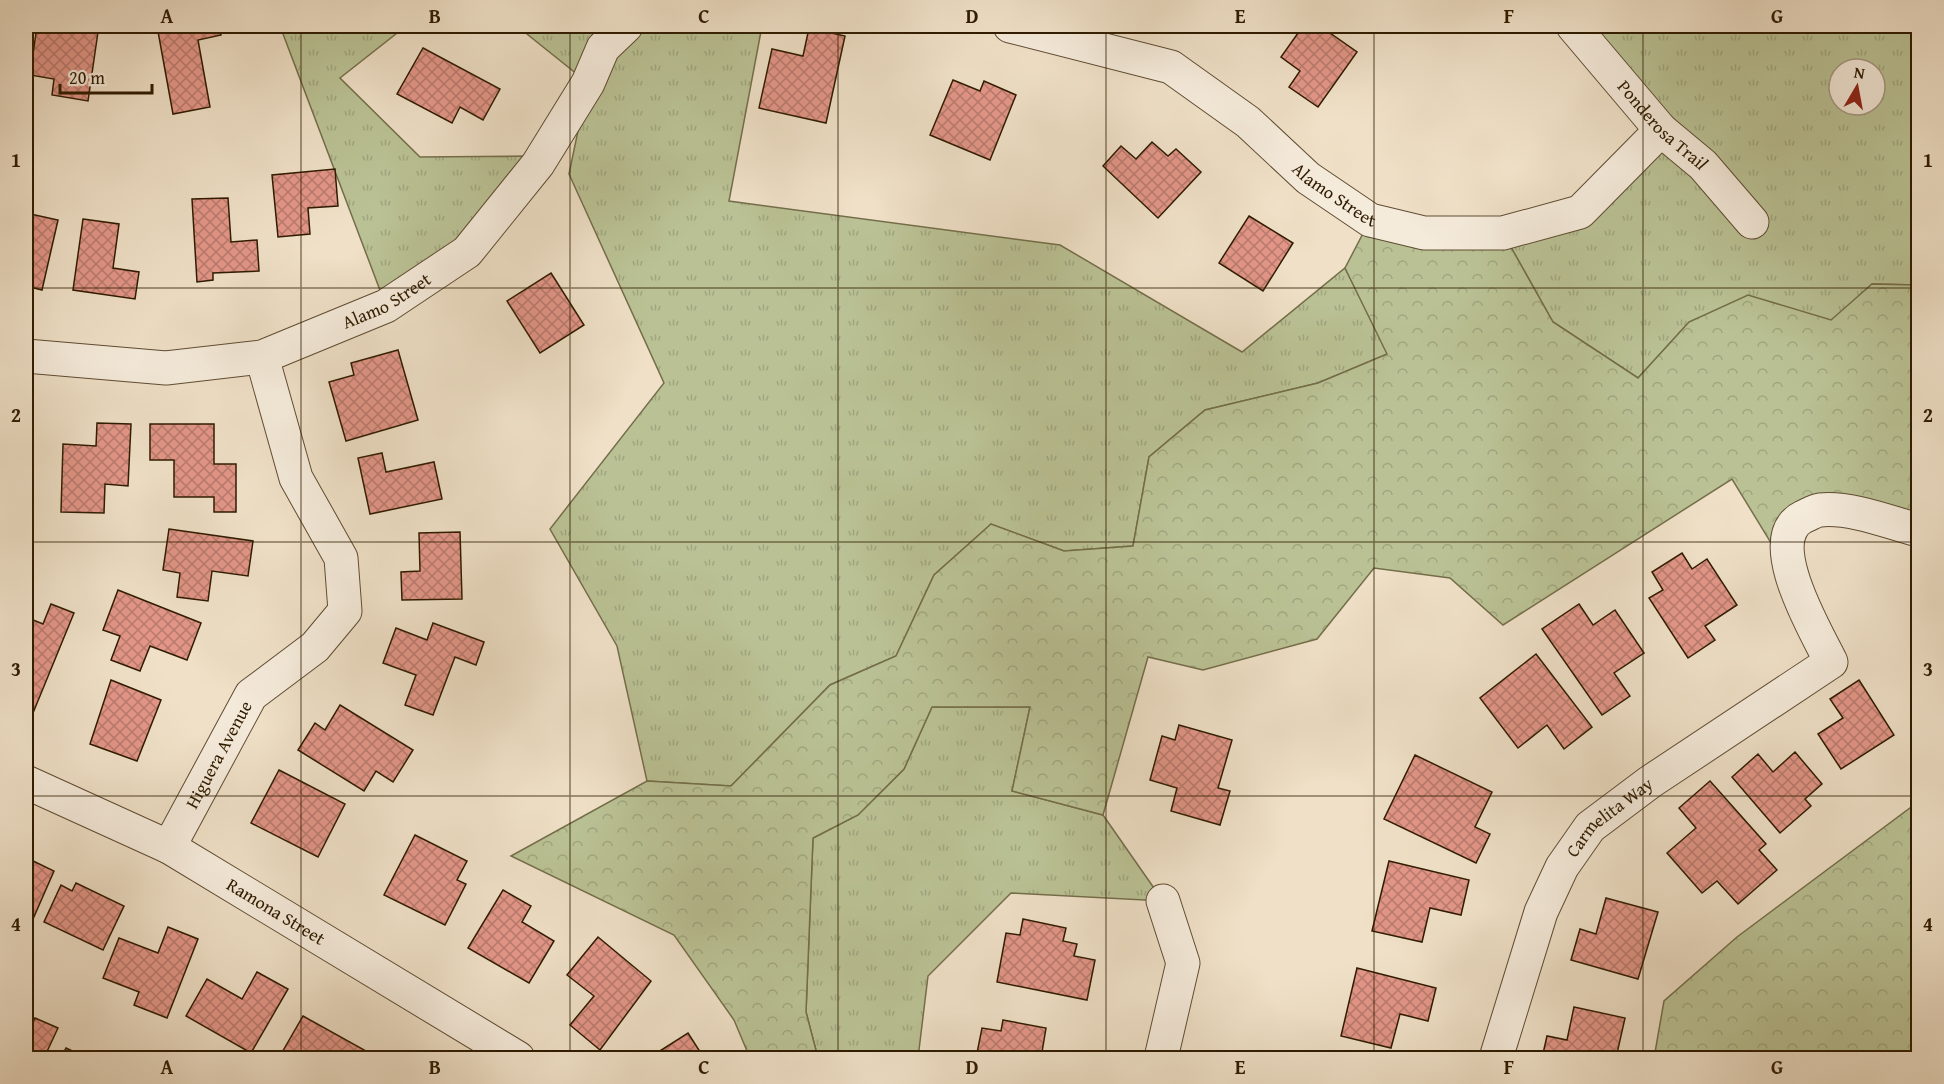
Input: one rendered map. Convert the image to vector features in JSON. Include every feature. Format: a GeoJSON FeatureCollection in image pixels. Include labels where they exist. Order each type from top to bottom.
{"type":"FeatureCollection","features":[{"type":"Feature","properties":{"kind":"street","name":"Alamo Street"},"geometry":{"type":"LineString","coordinates":[[26,356],[166,368],[262,357],[386,306],[467,252],[538,164],[588,83],[603,48],[626,26]]}},
{"type":"Feature","properties":{"kind":"street","name":"Alamo Street"},"geometry":{"type":"LineString","coordinates":[[1010,26],[1171,67],[1248,122],[1308,178],[1370,220],[1424,233],[1503,233],[1580,212],[1661,130]]}},
{"type":"Feature","properties":{"kind":"street","name":"Ponderosa Trail"},"geometry":{"type":"LineString","coordinates":[[1573,26],[1661,130],[1703,165],[1752,222]]}},
{"type":"Feature","properties":{"kind":"street","name":"Higuera Avenue"},"geometry":{"type":"LineString","coordinates":[[170,847],[251,694],[315,647],[345,611],[341,558],[296,478],[262,357]]}},
{"type":"Feature","properties":{"kind":"street","name":"Carmelita Way"},"geometry":{"type":"LineString","coordinates":[[1496,1059],[1540,912],[1562,867],[1590,827],[1650,782],[1831,662],[1790,574],[1787,537],[1795,521],[1818,510],[1846,512],[1918,530]]}},
{"type":"Feature","properties":{"kind":"street","name":"Ramona Street"},"geometry":{"type":"LineString","coordinates":[[26,782],[170,847],[518,1059]]}},
{"type":"Feature","properties":{"kind":"street"},"geometry":{"type":"LineString","coordinates":[[1161,1059],[1184,963],[1163,901]]}},
{"type":"Feature","properties":{"kind":"green space"},"geometry":{"type":"Polygon","coordinates":[[[280,26],[406,26],[340,78],[420,157],[529,156],[467,252],[386,306],[280,26]]]}},
{"type":"Feature","properties":{"kind":"green space"},"geometry":{"type":"Polygon","coordinates":[[[517,26],[762,26],[729,201],[1060,245],[1242,352],[1345,268],[1388,354],[1318,383],[1205,410],[1149,457],[1133,546],[1064,551],[991,524],[934,575],[896,656],[830,685],[731,786],[647,781],[617,646],[550,529],[664,383],[569,174],[588,83],[517,26]]]}},
{"type":"Feature","properties":{"kind":"green space"},"geometry":{"type":"Polygon","coordinates":[[[1573,26],[1918,26],[1918,285],[1872,284],[1832,321],[1748,296],[1689,322],[1638,378],[1553,322],[1503,233],[1580,212],[1661,130],[1573,26]]]}},
{"type":"Feature","properties":{"kind":"green space"},"geometry":{"type":"Polygon","coordinates":[[[1370,220],[1503,233],[1553,322],[1638,378],[1689,322],[1748,295],[1831,320],[1872,284],[1918,285],[1918,531],[1818,510],[1790,574],[1732,479],[1503,625],[1450,578],[1374,568],[1317,639],[1203,670],[1148,657],[1103,815],[1012,791],[1030,707],[932,707],[904,769],[858,815],[813,838],[806,1012],[818,1058],[750,1058],[734,1020],[674,935],[511,856],[647,781],[731,786],[830,685],[896,656],[934,575],[991,524],[1064,551],[1133,546],[1149,457],[1205,410],[1318,383],[1387,354],[1345,268],[1370,220]]]}},
{"type":"Feature","properties":{"kind":"green space"},"geometry":{"type":"Polygon","coordinates":[[[932,707],[1030,707],[1012,791],[1103,815],[1163,901],[1011,893],[928,976],[918,1058],[818,1058],[806,1012],[813,838],[858,815],[904,769],[932,707]]]}},
{"type":"Feature","properties":{"kind":"green space"},"geometry":{"type":"Polygon","coordinates":[[[1918,802],[1918,1058],[1654,1058],[1664,1001],[1737,937],[1918,802]]]}},
{"type":"Feature","properties":{"kind":"building"},"geometry":{"type":"Polygon","coordinates":[[[37,26],[66,26],[66,28],[98,32],[88,101],[52,95],[54,79],[30,75],[37,26]]]}},
{"type":"Feature","properties":{"kind":"building"},"geometry":{"type":"Polygon","coordinates":[[[157,26],[219,26],[221,35],[198,40],[210,107],[173,114],[157,26]]]}},
{"type":"Feature","properties":{"kind":"building"},"geometry":{"type":"Polygon","coordinates":[[[1303,26],[1320,26],[1357,52],[1318,107],[1289,87],[1300,71],[1281,57],[1303,26]]]}},
{"type":"Feature","properties":{"kind":"building"},"geometry":{"type":"Polygon","coordinates":[[[809,28],[845,36],[826,123],[759,108],[772,49],[803,56],[809,28]]]}},
{"type":"Feature","properties":{"kind":"building"},"geometry":{"type":"Polygon","coordinates":[[[423,48],[500,89],[483,120],[460,107],[452,123],[397,94],[423,48]]]}},
{"type":"Feature","properties":{"kind":"building"},"geometry":{"type":"Polygon","coordinates":[[[953,80],[980,91],[984,81],[1016,95],[990,160],[930,135],[953,80]]]}},
{"type":"Feature","properties":{"kind":"building"},"geometry":{"type":"Polygon","coordinates":[[[1152,142],[1168,156],[1176,149],[1201,172],[1158,218],[1103,166],[1121,146],[1136,159],[1152,142]]]}},
{"type":"Feature","properties":{"kind":"building"},"geometry":{"type":"Polygon","coordinates":[[[335,169],[338,206],[308,208],[310,234],[278,237],[272,175],[335,169]]]}},
{"type":"Feature","properties":{"kind":"building"},"geometry":{"type":"Polygon","coordinates":[[[228,198],[231,242],[257,240],[259,271],[213,273],[213,280],[197,282],[192,199],[228,198]]]}},
{"type":"Feature","properties":{"kind":"building"},"geometry":{"type":"Polygon","coordinates":[[[26,213],[58,220],[42,290],[26,286],[26,213]]]}},
{"type":"Feature","properties":{"kind":"building"},"geometry":{"type":"Polygon","coordinates":[[[1249,216],[1293,243],[1263,291],[1219,263],[1249,216]]]}},
{"type":"Feature","properties":{"kind":"building"},"geometry":{"type":"Polygon","coordinates":[[[83,219],[119,224],[113,268],[139,272],[135,299],[73,290],[83,219]]]}},
{"type":"Feature","properties":{"kind":"building"},"geometry":{"type":"Polygon","coordinates":[[[551,273],[584,325],[540,353],[507,301],[551,273]]]}},
{"type":"Feature","properties":{"kind":"building"},"geometry":{"type":"Polygon","coordinates":[[[398,350],[418,420],[346,441],[329,382],[354,375],[351,363],[398,350]]]}},
{"type":"Feature","properties":{"kind":"building"},"geometry":{"type":"Polygon","coordinates":[[[26,421],[30,422],[26,445],[26,421]]]}},
{"type":"Feature","properties":{"kind":"building"},"geometry":{"type":"Polygon","coordinates":[[[97,423],[131,424],[128,486],[105,484],[104,513],[61,512],[63,444],[96,446],[97,423]]]}},
{"type":"Feature","properties":{"kind":"building"},"geometry":{"type":"Polygon","coordinates":[[[150,424],[214,424],[214,464],[236,464],[236,512],[214,512],[214,497],[174,497],[174,460],[150,460],[150,424]]]}},
{"type":"Feature","properties":{"kind":"building"},"geometry":{"type":"Polygon","coordinates":[[[382,453],[386,472],[434,462],[442,499],[370,514],[358,458],[382,453]]]}},
{"type":"Feature","properties":{"kind":"building"},"geometry":{"type":"Polygon","coordinates":[[[169,529],[253,541],[248,576],[212,571],[208,601],[177,597],[180,573],[163,570],[169,529]]]}},
{"type":"Feature","properties":{"kind":"building"},"geometry":{"type":"Polygon","coordinates":[[[460,532],[462,599],[402,600],[401,572],[420,571],[419,533],[460,532]]]}},
{"type":"Feature","properties":{"kind":"building"},"geometry":{"type":"Polygon","coordinates":[[[1682,553],[1692,569],[1707,559],[1737,605],[1705,626],[1715,640],[1688,658],[1649,598],[1663,590],[1652,572],[1682,553]]]}},
{"type":"Feature","properties":{"kind":"building"},"geometry":{"type":"Polygon","coordinates":[[[118,590],[201,623],[187,660],[150,646],[140,671],[111,660],[120,636],[103,630],[118,590]]]}},
{"type":"Feature","properties":{"kind":"building"},"geometry":{"type":"Polygon","coordinates":[[[51,604],[74,613],[33,713],[26,709],[26,617],[43,624],[51,604]]]}},
{"type":"Feature","properties":{"kind":"building"},"geometry":{"type":"Polygon","coordinates":[[[1579,604],[1593,625],[1615,610],[1644,653],[1614,673],[1630,696],[1602,715],[1542,629],[1579,604]]]}},
{"type":"Feature","properties":{"kind":"building"},"geometry":{"type":"Polygon","coordinates":[[[433,623],[484,642],[476,665],[455,657],[433,715],[405,705],[416,675],[383,663],[396,628],[427,640],[433,623]]]}},
{"type":"Feature","properties":{"kind":"building"},"geometry":{"type":"Polygon","coordinates":[[[1536,654],[1592,727],[1564,749],[1547,725],[1518,748],[1480,698],[1536,654]]]}},
{"type":"Feature","properties":{"kind":"building"},"geometry":{"type":"Polygon","coordinates":[[[111,680],[161,700],[137,761],[90,744],[111,680]]]}},
{"type":"Feature","properties":{"kind":"building"},"geometry":{"type":"Polygon","coordinates":[[[1859,680],[1894,735],[1841,769],[1818,734],[1843,718],[1830,699],[1859,680]]]}},
{"type":"Feature","properties":{"kind":"building"},"geometry":{"type":"Polygon","coordinates":[[[340,705],[413,750],[393,782],[376,771],[364,791],[298,750],[315,723],[325,730],[340,705]]]}},
{"type":"Feature","properties":{"kind":"building"},"geometry":{"type":"Polygon","coordinates":[[[1179,725],[1232,740],[1218,788],[1230,791],[1220,825],[1171,811],[1177,788],[1150,780],[1162,736],[1175,740],[1179,725]]]}},
{"type":"Feature","properties":{"kind":"building"},"geometry":{"type":"Polygon","coordinates":[[[1795,752],[1822,784],[1805,799],[1811,806],[1780,833],[1732,777],[1758,754],[1773,772],[1795,752]]]}},
{"type":"Feature","properties":{"kind":"building"},"geometry":{"type":"Polygon","coordinates":[[[1415,755],[1492,792],[1475,827],[1490,834],[1476,863],[1384,819],[1415,755]]]}},
{"type":"Feature","properties":{"kind":"building"},"geometry":{"type":"Polygon","coordinates":[[[279,770],[345,804],[318,857],[251,823],[279,770]]]}},
{"type":"Feature","properties":{"kind":"building"},"geometry":{"type":"Polygon","coordinates":[[[1710,781],[1766,844],[1759,850],[1777,870],[1738,904],[1717,881],[1702,893],[1667,853],[1696,828],[1679,808],[1710,781]]]}},
{"type":"Feature","properties":{"kind":"building"},"geometry":{"type":"Polygon","coordinates":[[[415,835],[467,861],[457,880],[466,884],[445,925],[384,895],[415,835]]]}},
{"type":"Feature","properties":{"kind":"building"},"geometry":{"type":"Polygon","coordinates":[[[27,858],[54,871],[26,935],[26,861],[27,858]]]}},
{"type":"Feature","properties":{"kind":"building"},"geometry":{"type":"Polygon","coordinates":[[[1389,861],[1469,880],[1461,915],[1430,908],[1422,942],[1372,931],[1389,861]]]}},
{"type":"Feature","properties":{"kind":"building"},"geometry":{"type":"Polygon","coordinates":[[[76,883],[124,906],[103,950],[44,922],[61,885],[72,891],[76,883]]]}},
{"type":"Feature","properties":{"kind":"building"},"geometry":{"type":"Polygon","coordinates":[[[503,890],[531,906],[522,922],[554,941],[529,983],[468,948],[503,890]]]}},
{"type":"Feature","properties":{"kind":"building"},"geometry":{"type":"Polygon","coordinates":[[[1606,898],[1658,912],[1638,979],[1571,960],[1580,929],[1596,934],[1606,898]]]}},
{"type":"Feature","properties":{"kind":"building"},"geometry":{"type":"Polygon","coordinates":[[[1023,919],[1066,928],[1063,941],[1077,944],[1074,956],[1095,960],[1087,1000],[997,982],[1006,933],[1020,935],[1023,919]]]}},
{"type":"Feature","properties":{"kind":"building"},"geometry":{"type":"Polygon","coordinates":[[[168,927],[198,939],[167,1018],[134,1005],[139,992],[103,978],[119,938],[158,953],[168,927]]]}},
{"type":"Feature","properties":{"kind":"building"},"geometry":{"type":"Polygon","coordinates":[[[598,937],[651,981],[600,1050],[570,1025],[594,996],[567,975],[598,937]]]}},
{"type":"Feature","properties":{"kind":"building"},"geometry":{"type":"Polygon","coordinates":[[[1357,968],[1436,988],[1428,1021],[1400,1014],[1391,1048],[1341,1036],[1357,968]]]}},
{"type":"Feature","properties":{"kind":"building"},"geometry":{"type":"Polygon","coordinates":[[[257,972],[288,989],[251,1053],[186,1016],[207,979],[242,999],[257,972]]]}},
{"type":"Feature","properties":{"kind":"building"},"geometry":{"type":"Polygon","coordinates":[[[1574,1007],[1625,1018],[1616,1058],[1542,1058],[1547,1036],[1567,1040],[1574,1007]]]}},
{"type":"Feature","properties":{"kind":"building"},"geometry":{"type":"Polygon","coordinates":[[[303,1016],[366,1051],[362,1058],[284,1058],[280,1056],[303,1016]]]}},
{"type":"Feature","properties":{"kind":"building"},"geometry":{"type":"Polygon","coordinates":[[[35,1018],[58,1028],[44,1058],[26,1058],[26,1029],[29,1030],[35,1018]]]}},
{"type":"Feature","properties":{"kind":"building"},"geometry":{"type":"Polygon","coordinates":[[[1003,1020],[1046,1028],[1041,1058],[976,1058],[982,1028],[1001,1031],[1003,1020]]]}},
{"type":"Feature","properties":{"kind":"building"},"geometry":{"type":"Polygon","coordinates":[[[688,1033],[704,1058],[654,1058],[652,1056],[688,1033]]]}},
{"type":"Feature","properties":{"kind":"building"},"geometry":{"type":"Polygon","coordinates":[[[66,1048],[87,1058],[61,1058],[66,1048]]]}}]}
